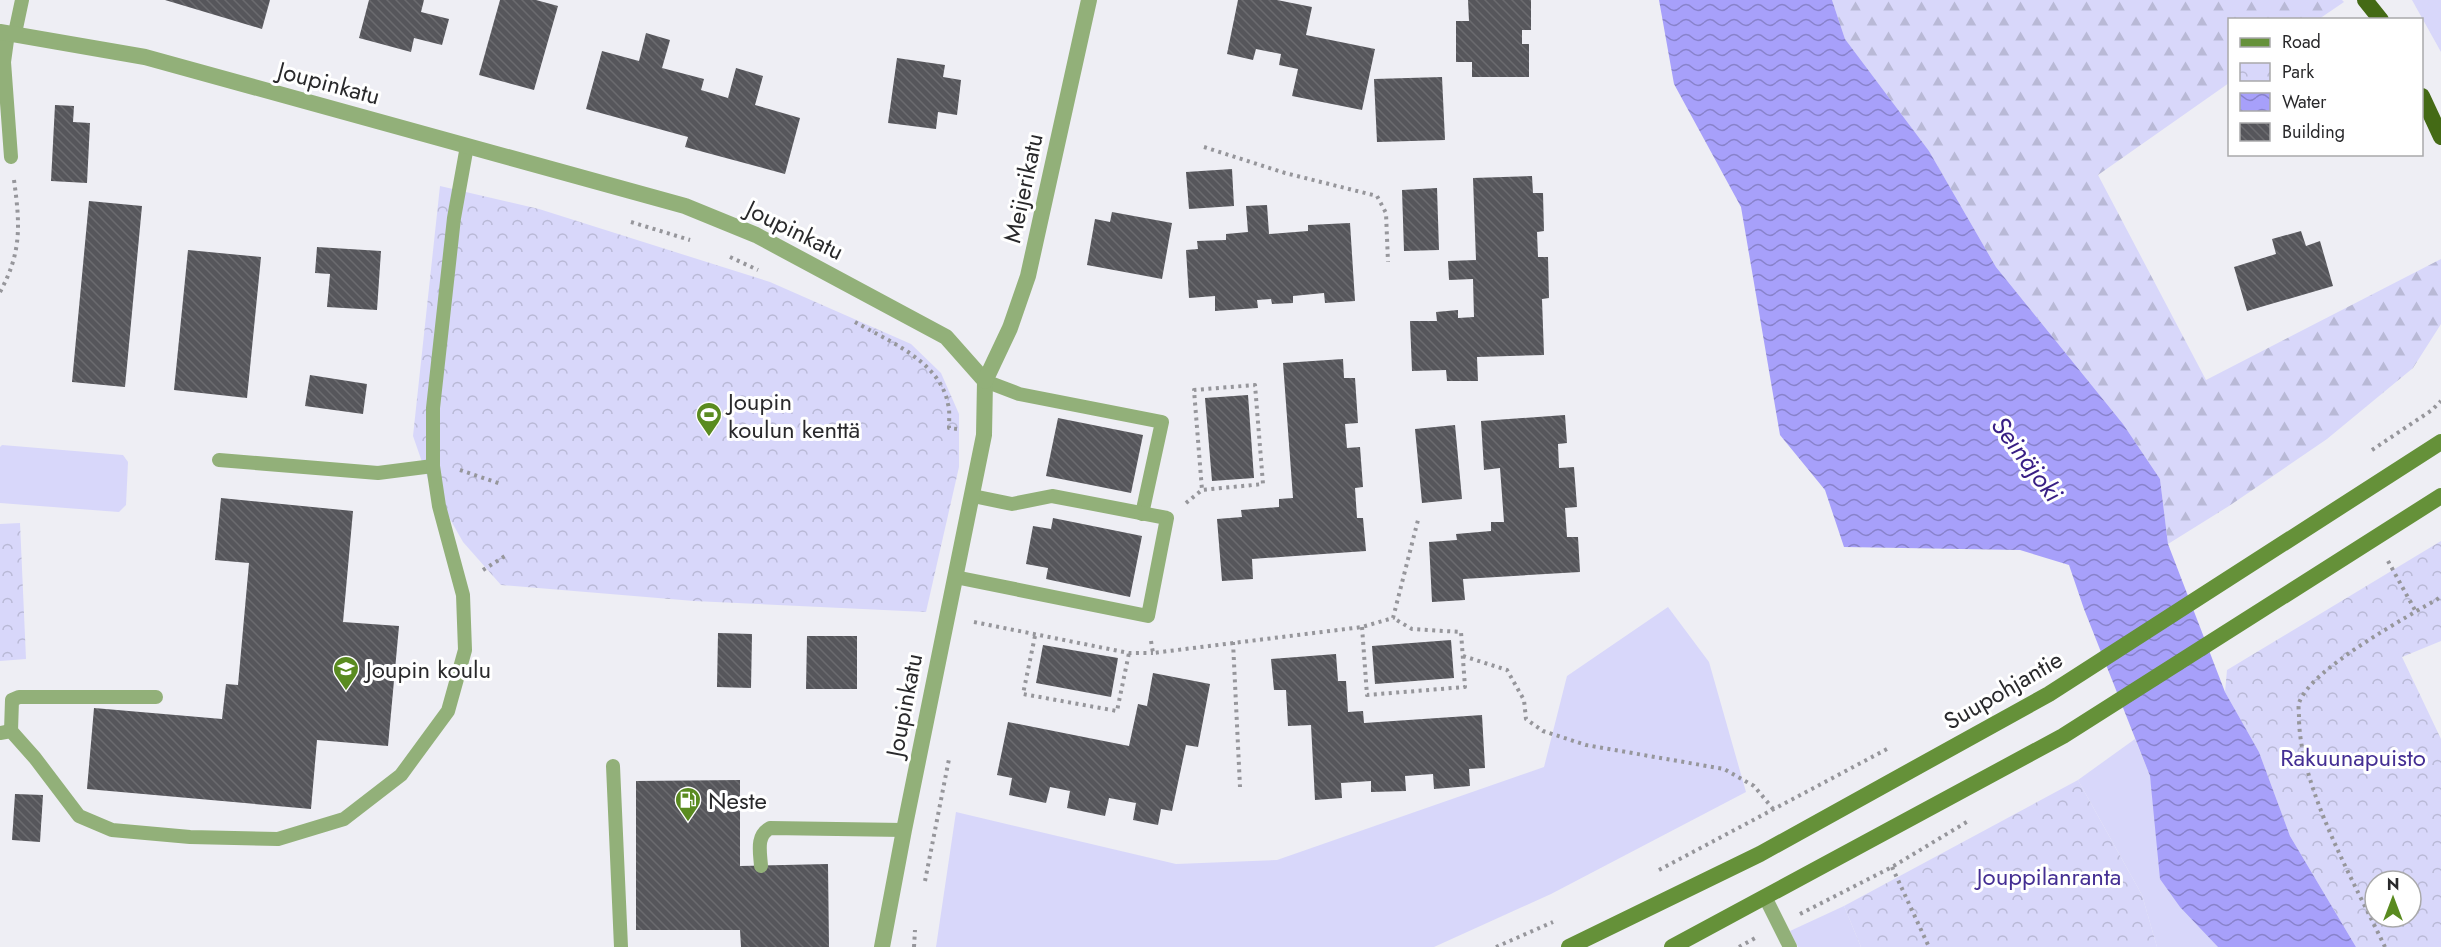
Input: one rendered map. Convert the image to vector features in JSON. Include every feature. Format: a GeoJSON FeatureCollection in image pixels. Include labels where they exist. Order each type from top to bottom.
{"type":"FeatureCollection","features":[{"type":"Feature","properties":{"kind":"highway"},"geometry":{"type":"LineString","coordinates":[[2365,0],[2379,18]]}},
{"type":"Feature","properties":{"kind":"highway"},"geometry":{"type":"LineString","coordinates":[[2423,100],[2441,137]]}},
{"type":"Feature","properties":{"kind":"main road","name":"Suupohjantie"},"geometry":{"type":"LineString","coordinates":[[1569,947],[1760,854],[2049,694],[2441,442]]}},
{"type":"Feature","properties":{"kind":"main road"},"geometry":{"type":"LineString","coordinates":[[1672,947],[2063,736],[2441,496]]}},
{"type":"Feature","properties":{"kind":"street","name":"Meijerikatu"},"geometry":{"type":"LineString","coordinates":[[985,381],[1010,327],[1028,276],[1089,0]]}},
{"type":"Feature","properties":{"kind":"street","name":"Joupinkatu"},"geometry":{"type":"LineString","coordinates":[[8,33],[146,57],[684,206],[756,235],[946,337],[985,381],[984,435],[882,947]]}},
{"type":"Feature","properties":{"kind":"lane"},"geometry":{"type":"LineString","coordinates":[[11,157],[4,62],[8,33],[22,0]]}},
{"type":"Feature","properties":{"kind":"lane"},"geometry":{"type":"LineString","coordinates":[[156,697],[19,697],[12,700],[6,732],[35,758],[79,816],[112,830],[190,837],[278,839],[344,819],[401,775],[448,711],[465,650],[463,595],[439,506],[433,466],[433,408],[454,218],[467,146]]}},
{"type":"Feature","properties":{"kind":"lane"},"geometry":{"type":"LineString","coordinates":[[985,381],[1019,394],[1162,422],[1142,514]]}},
{"type":"Feature","properties":{"kind":"lane"},"geometry":{"type":"LineString","coordinates":[[219,460],[378,473],[433,466]]}},
{"type":"Feature","properties":{"kind":"lane"},"geometry":{"type":"LineString","coordinates":[[956,577],[1148,616],[1167,518],[1052,496],[1012,504],[973,496]]}},
{"type":"Feature","properties":{"kind":"lane"},"geometry":{"type":"LineString","coordinates":[[613,766],[621,947]]}},
{"type":"Feature","properties":{"kind":"lane"},"geometry":{"type":"LineString","coordinates":[[761,866],[760,837],[770,828],[904,830]]}},
{"type":"Feature","properties":{"kind":"lane"},"geometry":{"type":"LineString","coordinates":[[1765,897],[1790,947]]}},
{"type":"Feature","properties":{"kind":"path"},"geometry":{"type":"LineString","coordinates":[[1204,147],[1264,166],[1377,196],[1386,213],[1388,262]]}},
{"type":"Feature","properties":{"kind":"path"},"geometry":{"type":"LineString","coordinates":[[0,292],[18,250],[18,207],[11,157]]}},
{"type":"Feature","properties":{"kind":"path"},"geometry":{"type":"LineString","coordinates":[[627,221],[694,241]]}},
{"type":"Feature","properties":{"kind":"path"},"geometry":{"type":"LineString","coordinates":[[724,254],[763,272]]}},
{"type":"Feature","properties":{"kind":"path"},"geometry":{"type":"LineString","coordinates":[[854,321],[914,356],[937,379],[948,403],[949,428],[984,435]]}},
{"type":"Feature","properties":{"kind":"path"},"geometry":{"type":"LineString","coordinates":[[1167,518],[1202,490],[1263,484],[1255,386],[1194,390],[1202,490]]}},
{"type":"Feature","properties":{"kind":"path"},"geometry":{"type":"LineString","coordinates":[[433,466],[463,471],[501,484]]}},
{"type":"Feature","properties":{"kind":"path"},"geometry":{"type":"LineString","coordinates":[[1393,618],[1418,520]]}},
{"type":"Feature","properties":{"kind":"path"},"geometry":{"type":"LineString","coordinates":[[2388,561],[2416,612]]}},
{"type":"Feature","properties":{"kind":"path"},"geometry":{"type":"LineString","coordinates":[[2385,947],[2336,844],[2313,784],[2299,736],[2299,703],[2308,689],[2346,654],[2441,597]]}},
{"type":"Feature","properties":{"kind":"path"},"geometry":{"type":"LineString","coordinates":[[1148,616],[1153,653]]}},
{"type":"Feature","properties":{"kind":"path"},"geometry":{"type":"LineString","coordinates":[[947,617],[1129,653],[1153,653],[1362,627],[1393,618],[1412,629],[1461,632],[1465,687],[1367,695],[1362,627]]}},
{"type":"Feature","properties":{"kind":"path"},"geometry":{"type":"LineString","coordinates":[[1035,636],[1023,694],[1117,711],[1129,653]]}},
{"type":"Feature","properties":{"kind":"path"},"geometry":{"type":"LineString","coordinates":[[1233,642],[1240,788]]}},
{"type":"Feature","properties":{"kind":"path"},"geometry":{"type":"LineString","coordinates":[[1463,656],[1507,670],[1524,700],[1526,719],[1542,731],[1586,745],[1724,769],[1755,786],[1774,810]]}},
{"type":"Feature","properties":{"kind":"path"},"geometry":{"type":"LineString","coordinates":[[1652,874],[1890,748]]}},
{"type":"Feature","properties":{"kind":"path"},"geometry":{"type":"LineString","coordinates":[[1739,947],[1892,867],[1980,814]]}},
{"type":"Feature","properties":{"kind":"path"},"geometry":{"type":"LineString","coordinates":[[1892,867],[1929,947]]}},
{"type":"Feature","properties":{"kind":"path"},"geometry":{"type":"LineString","coordinates":[[1496,947],[1559,920]]}},
{"type":"Feature","properties":{"kind":"green space"},"geometry":{"type":"Polygon","coordinates":[[[1832,0],[2342,0],[2344,2],[2320,18],[2228,18],[2228,84],[2098,175],[2206,380],[2441,259],[2441,324],[2413,368],[2327,439],[2229,506],[2168,544],[2160,479],[2123,424],[1996,267],[1929,151],[1845,39],[1832,0]]]}},
{"type":"Feature","properties":{"kind":"green space"},"geometry":{"type":"Polygon","coordinates":[[[2412,0],[2441,0],[2441,52],[2423,18],[2412,0]]]}},
{"type":"Feature","properties":{"kind":"green space"},"geometry":{"type":"Polygon","coordinates":[[[440,186],[539,209],[770,282],[911,344],[941,373],[959,414],[959,467],[926,612],[694,601],[501,585],[463,542],[429,482],[413,436],[440,186]]]}},
{"type":"Feature","properties":{"kind":"green space"},"geometry":{"type":"Polygon","coordinates":[[[2,445],[123,455],[128,462],[126,505],[119,512],[0,503],[0,447],[2,445]]]}},
{"type":"Feature","properties":{"kind":"green space"},"geometry":{"type":"Polygon","coordinates":[[[20,523],[26,659],[0,661],[0,524],[20,523]]]}},
{"type":"Feature","properties":{"kind":"green space","name":"Rakuunapuisto"},"geometry":{"type":"Polygon","coordinates":[[[2441,541],[2441,641],[2402,657],[2441,739],[2441,947],[2356,947],[2290,836],[2259,752],[2225,692],[2227,670],[2441,541]]]}},
{"type":"Feature","properties":{"kind":"green space"},"geometry":{"type":"Polygon","coordinates":[[[1668,607],[1709,662],[1746,792],[1551,894],[1434,947],[936,947],[956,812],[1176,864],[1277,860],[1544,767],[1567,676],[1668,607]]]}},
{"type":"Feature","properties":{"kind":"green space"},"geometry":{"type":"Polygon","coordinates":[[[2135,739],[2150,776],[2156,823],[2218,947],[2157,947],[2142,895],[2078,780],[2135,739]]]}},
{"type":"Feature","properties":{"kind":"green space","name":"Jouppilanranta"},"geometry":{"type":"Polygon","coordinates":[[[2078,780],[2142,895],[2157,947],[1861,947],[1844,906],[2078,780]]]}},
{"type":"Feature","properties":{"kind":"green space"},"geometry":{"type":"Polygon","coordinates":[[[1844,906],[1861,947],[1798,947],[1790,931],[1844,906]]]}},
{"type":"Feature","properties":{"kind":"water","name":"Seinäjoki"},"geometry":{"type":"Polygon","coordinates":[[[1659,0],[1832,0],[1845,39],[1929,151],[1996,267],[2123,424],[2160,479],[2168,544],[2225,692],[2259,752],[2290,836],[2356,947],[2218,947],[2180,907],[2160,879],[2150,776],[2069,565],[2020,550],[1844,547],[1825,490],[1780,435],[1741,207],[1674,84],[1659,0]]]}},
{"type":"Feature","properties":{"kind":"building"},"geometry":{"type":"Polygon","coordinates":[[[165,0],[270,0],[262,29],[165,0]]]}},
{"type":"Feature","properties":{"kind":"building"},"geometry":{"type":"Polygon","coordinates":[[[369,0],[424,0],[421,12],[449,19],[442,45],[414,38],[411,52],[359,38],[369,0]]]}},
{"type":"Feature","properties":{"kind":"building"},"geometry":{"type":"Polygon","coordinates":[[[500,0],[536,0],[558,6],[534,90],[479,75],[500,0]]]}},
{"type":"Feature","properties":{"kind":"building"},"geometry":{"type":"Polygon","coordinates":[[[1238,0],[1277,0],[1312,7],[1306,35],[1375,49],[1362,110],[1292,96],[1298,69],[1279,65],[1281,54],[1256,49],[1253,60],[1227,54],[1238,0]]]}},
{"type":"Feature","properties":{"kind":"building"},"geometry":{"type":"Polygon","coordinates":[[[1468,0],[1531,0],[1531,30],[1522,30],[1522,44],[1529,44],[1529,77],[1472,77],[1472,62],[1456,62],[1456,21],[1469,21],[1468,0]]]}},
{"type":"Feature","properties":{"kind":"building"},"geometry":{"type":"Polygon","coordinates":[[[646,33],[670,40],[662,68],[704,79],[701,90],[728,98],[736,68],[763,76],[755,105],[800,118],[785,174],[685,147],[688,137],[586,109],[602,51],[639,61],[646,33]]]}},
{"type":"Feature","properties":{"kind":"building"},"geometry":{"type":"Polygon","coordinates":[[[897,58],[945,65],[943,77],[961,80],[957,115],[938,112],[936,129],[888,123],[897,58]]]}},
{"type":"Feature","properties":{"kind":"building"},"geometry":{"type":"Polygon","coordinates":[[[1442,77],[1445,140],[1377,142],[1374,79],[1442,77]]]}},
{"type":"Feature","properties":{"kind":"building"},"geometry":{"type":"Polygon","coordinates":[[[55,105],[74,106],[73,122],[90,123],[87,183],[51,181],[55,105]]]}},
{"type":"Feature","properties":{"kind":"building"},"geometry":{"type":"Polygon","coordinates":[[[1232,169],[1234,206],[1189,209],[1186,172],[1232,169]]]}},
{"type":"Feature","properties":{"kind":"building"},"geometry":{"type":"Polygon","coordinates":[[[1532,176],[1533,193],[1543,193],[1544,231],[1537,232],[1538,257],[1548,257],[1549,298],[1542,299],[1544,355],[1477,357],[1478,381],[1447,381],[1446,370],[1412,371],[1410,321],[1437,321],[1436,312],[1458,310],[1458,318],[1474,317],[1473,279],[1449,280],[1448,261],[1476,260],[1473,178],[1532,176]]]}},
{"type":"Feature","properties":{"kind":"building"},"geometry":{"type":"Polygon","coordinates":[[[1437,188],[1439,250],[1404,251],[1402,190],[1437,188]]]}},
{"type":"Feature","properties":{"kind":"building"},"geometry":{"type":"Polygon","coordinates":[[[89,201],[142,206],[125,387],[72,382],[89,201]]]}},
{"type":"Feature","properties":{"kind":"building"},"geometry":{"type":"Polygon","coordinates":[[[1267,205],[1269,234],[1308,231],[1308,225],[1350,223],[1355,301],[1325,303],[1324,293],[1293,296],[1293,303],[1272,304],[1271,299],[1257,300],[1258,308],[1215,311],[1215,296],[1189,298],[1186,250],[1198,249],[1197,241],[1226,240],[1226,234],[1248,232],[1246,206],[1267,205]]]}},
{"type":"Feature","properties":{"kind":"building"},"geometry":{"type":"Polygon","coordinates":[[[1112,212],[1172,223],[1162,279],[1087,265],[1095,219],[1110,222],[1112,212]]]}},
{"type":"Feature","properties":{"kind":"building"},"geometry":{"type":"Polygon","coordinates":[[[2301,231],[2306,246],[2320,241],[2333,286],[2247,311],[2234,267],[2276,254],[2272,239],[2301,231]]]}},
{"type":"Feature","properties":{"kind":"building"},"geometry":{"type":"Polygon","coordinates":[[[317,247],[381,251],[377,310],[327,307],[330,274],[315,273],[317,247]]]}},
{"type":"Feature","properties":{"kind":"building"},"geometry":{"type":"Polygon","coordinates":[[[188,250],[261,257],[247,398],[174,390],[188,250]]]}},
{"type":"Feature","properties":{"kind":"building"},"geometry":{"type":"Polygon","coordinates":[[[1343,359],[1344,378],[1355,378],[1358,423],[1345,424],[1347,448],[1360,447],[1363,487],[1355,488],[1357,518],[1363,518],[1366,551],[1252,559],[1253,579],[1222,581],[1217,519],[1242,517],[1241,510],[1279,507],[1279,499],[1293,498],[1283,363],[1343,359]]]}},
{"type":"Feature","properties":{"kind":"building"},"geometry":{"type":"Polygon","coordinates":[[[310,375],[367,384],[363,414],[305,406],[310,375]]]}},
{"type":"Feature","properties":{"kind":"building"},"geometry":{"type":"Polygon","coordinates":[[[1248,395],[1254,478],[1212,481],[1205,398],[1248,395]]]}},
{"type":"Feature","properties":{"kind":"building"},"geometry":{"type":"Polygon","coordinates":[[[1565,415],[1567,443],[1558,444],[1559,468],[1574,467],[1577,507],[1565,508],[1567,537],[1578,537],[1580,572],[1463,579],[1465,600],[1432,602],[1429,542],[1457,540],[1456,534],[1491,531],[1491,522],[1504,522],[1500,468],[1484,470],[1481,421],[1565,415]]]}},
{"type":"Feature","properties":{"kind":"building"},"geometry":{"type":"Polygon","coordinates":[[[1058,418],[1143,435],[1131,493],[1046,476],[1058,418]]]}},
{"type":"Feature","properties":{"kind":"building"},"geometry":{"type":"Polygon","coordinates":[[[1455,425],[1462,499],[1422,503],[1415,429],[1455,425]]]}},
{"type":"Feature","properties":{"kind":"building"},"geometry":{"type":"Polygon","coordinates":[[[221,498],[353,511],[343,622],[399,626],[388,746],[317,740],[311,809],[87,789],[94,708],[222,719],[226,684],[238,685],[249,563],[215,560],[221,498]]]}},
{"type":"Feature","properties":{"kind":"building"},"geometry":{"type":"Polygon","coordinates":[[[1053,518],[1142,536],[1130,597],[1046,579],[1048,568],[1026,564],[1033,526],[1051,529],[1053,518]]]}},
{"type":"Feature","properties":{"kind":"building"},"geometry":{"type":"Polygon","coordinates":[[[718,633],[752,634],[751,688],[717,687],[718,633]]]}},
{"type":"Feature","properties":{"kind":"building"},"geometry":{"type":"Polygon","coordinates":[[[807,636],[857,636],[857,689],[806,689],[807,636]]]}},
{"type":"Feature","properties":{"kind":"building"},"geometry":{"type":"Polygon","coordinates":[[[1451,640],[1454,678],[1375,684],[1372,646],[1451,640]]]}},
{"type":"Feature","properties":{"kind":"building"},"geometry":{"type":"Polygon","coordinates":[[[1043,645],[1118,658],[1111,697],[1036,683],[1043,645]]]}},
{"type":"Feature","properties":{"kind":"building"},"geometry":{"type":"Polygon","coordinates":[[[1336,654],[1338,681],[1346,681],[1348,712],[1363,711],[1364,723],[1482,715],[1485,768],[1469,769],[1470,786],[1434,789],[1433,774],[1405,776],[1406,791],[1371,792],[1371,781],[1341,783],[1342,798],[1315,800],[1311,725],[1288,726],[1286,690],[1274,690],[1271,659],[1336,654]]]}},
{"type":"Feature","properties":{"kind":"building"},"geometry":{"type":"Polygon","coordinates":[[[1153,673],[1210,684],[1198,747],[1186,745],[1172,811],[1161,809],[1158,825],[1133,820],[1136,803],[1109,798],[1105,816],[1067,808],[1070,791],[1050,787],[1046,803],[1009,795],[1012,778],[997,775],[1008,722],[1129,746],[1138,704],[1147,706],[1153,673]]]}},
{"type":"Feature","properties":{"kind":"building","name":"Neste"},"geometry":{"type":"Polygon","coordinates":[[[740,780],[740,866],[828,864],[829,947],[741,947],[740,930],[636,930],[636,781],[740,780]]]}},
{"type":"Feature","properties":{"kind":"building"},"geometry":{"type":"Polygon","coordinates":[[[15,794],[43,795],[40,842],[12,840],[15,794]]]}},
{"type":"Feature","properties":{"kind":"place","name":"Joupin koulun kenttä"},"geometry":{"type":"Point","coordinates":[709,438]}},
{"type":"Feature","properties":{"kind":"place","name":"Joupin koulu"},"geometry":{"type":"Point","coordinates":[346,692]}},
{"type":"Feature","properties":{"kind":"place","name":"Neste"},"geometry":{"type":"Point","coordinates":[688,823]}}]}
